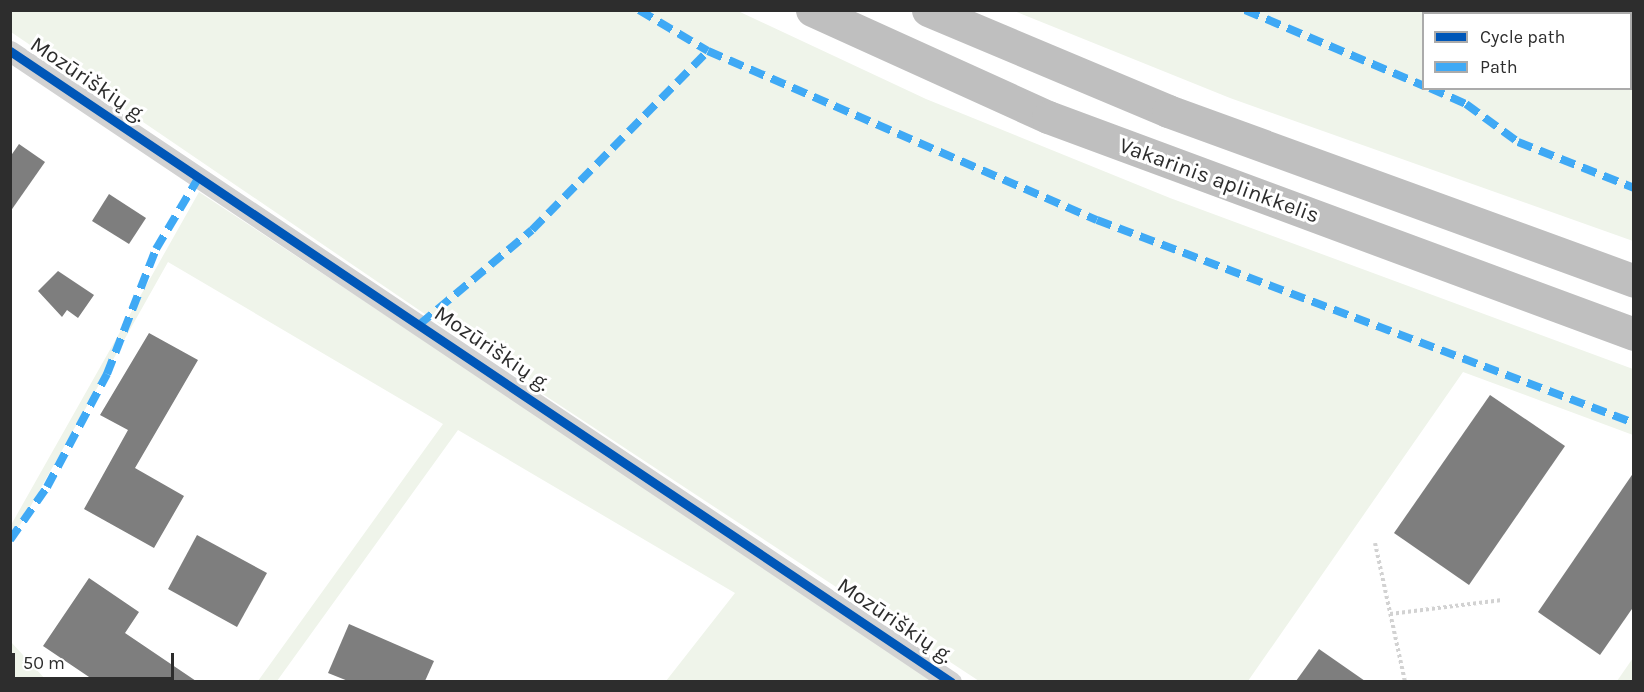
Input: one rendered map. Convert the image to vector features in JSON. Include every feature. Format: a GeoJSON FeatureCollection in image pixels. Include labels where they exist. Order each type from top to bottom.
{"type":"FeatureCollection","features":[{"type":"Feature","properties":{"kind":"highway","name":"Vakarinis aplinkkelis"},"geometry":{"type":"LineString","coordinates":[[812,10],[1079,129],[1634,334]]}},
{"type":"Feature","properties":{"kind":"highway"},"geometry":{"type":"LineString","coordinates":[[928,10],[1168,111],[1634,281]]}},
{"type":"Feature","properties":{"kind":"street","name":"Mozūriškių g."},"geometry":{"type":"LineString","coordinates":[[10,51],[951,681]]}},
{"type":"Feature","properties":{"kind":"path"},"geometry":{"type":"LineString","coordinates":[[1375,543],[1405,681]]}},
{"type":"Feature","properties":{"kind":"path"},"geometry":{"type":"LineString","coordinates":[[1390,614],[1502,600]]}},
{"type":"Feature","properties":{"kind":"shaded area"},"geometry":{"type":"Polygon","coordinates":[[[11,10],[738,11],[926,99],[1170,198],[1633,369],[1633,435],[1463,372],[1248,681],[979,681],[526,383],[11,32],[11,10]]]}},
{"type":"Feature","properties":{"kind":"shaded area"},"geometry":{"type":"Polygon","coordinates":[[[1014,11],[1588,11],[1590,12],[1422,12],[1422,90],[1632,90],[1633,43],[1633,241],[1230,98],[1014,11]]]}},
{"type":"Feature","properties":{"kind":"shaded area"},"geometry":{"type":"Polygon","coordinates":[[[199,192],[939,681],[666,681],[735,593],[458,430],[277,681],[258,681],[443,424],[168,262],[11,541],[11,525],[199,192]]]}},
{"type":"Feature","properties":{"kind":"shaded area"},"geometry":{"type":"Polygon","coordinates":[[[11,642],[47,681],[11,681],[11,642]]]}},
{"type":"Feature","properties":{"kind":"shaded area"},"geometry":{"type":"Polygon","coordinates":[[[1633,658],[1633,681],[1617,681],[1633,658]]]}},
{"type":"Feature","properties":{"kind":"building"},"geometry":{"type":"Polygon","coordinates":[[[19,144],[45,162],[10,212],[10,157],[19,144]]]}},
{"type":"Feature","properties":{"kind":"building"},"geometry":{"type":"Polygon","coordinates":[[[109,194],[146,218],[129,244],[92,221],[109,194]]]}},
{"type":"Feature","properties":{"kind":"building"},"geometry":{"type":"Polygon","coordinates":[[[58,271],[94,295],[78,318],[67,310],[62,317],[38,291],[58,271]]]}},
{"type":"Feature","properties":{"kind":"building"},"geometry":{"type":"Polygon","coordinates":[[[149,333],[198,360],[135,468],[184,496],[154,548],[84,509],[128,430],[100,415],[149,333]]]}},
{"type":"Feature","properties":{"kind":"building"},"geometry":{"type":"Polygon","coordinates":[[[1490,395],[1565,446],[1469,585],[1394,533],[1490,395]]]}},
{"type":"Feature","properties":{"kind":"building"},"geometry":{"type":"Polygon","coordinates":[[[1634,472],[1634,606],[1600,655],[1538,612],[1634,472]]]}},
{"type":"Feature","properties":{"kind":"building"},"geometry":{"type":"Polygon","coordinates":[[[197,535],[267,573],[237,627],[168,589],[197,535]]]}},
{"type":"Feature","properties":{"kind":"building"},"geometry":{"type":"Polygon","coordinates":[[[89,578],[139,612],[125,633],[196,681],[95,681],[43,646],[89,578]]]}},
{"type":"Feature","properties":{"kind":"building"},"geometry":{"type":"Polygon","coordinates":[[[349,624],[434,661],[425,681],[348,681],[328,673],[349,624]]]}},
{"type":"Feature","properties":{"kind":"building"},"geometry":{"type":"Polygon","coordinates":[[[1319,649],[1365,681],[1296,681],[1319,649]]]}},
{"type":"Feature","properties":{"kind":"marked path"},"geometry":{"type":"LineString","coordinates":[[639,10],[708,51],[1097,220],[1634,423]]}},
{"type":"Feature","properties":{"kind":"marked path"},"geometry":{"type":"LineString","coordinates":[[1245,10],[1422,85]]}},
{"type":"Feature","properties":{"kind":"marked path"},"geometry":{"type":"LineString","coordinates":[[420,324],[532,230],[708,51]]}},
{"type":"Feature","properties":{"kind":"marked path"},"geometry":{"type":"LineString","coordinates":[[1434,90],[1466,104],[1518,142],[1634,188]]}},
{"type":"Feature","properties":{"kind":"marked path"},"geometry":{"type":"LineString","coordinates":[[10,540],[47,487],[107,374],[156,249],[199,177]]}},
{"type":"Feature","properties":{"kind":"cycle path"},"geometry":{"type":"LineString","coordinates":[[10,51],[951,682]]}}]}
